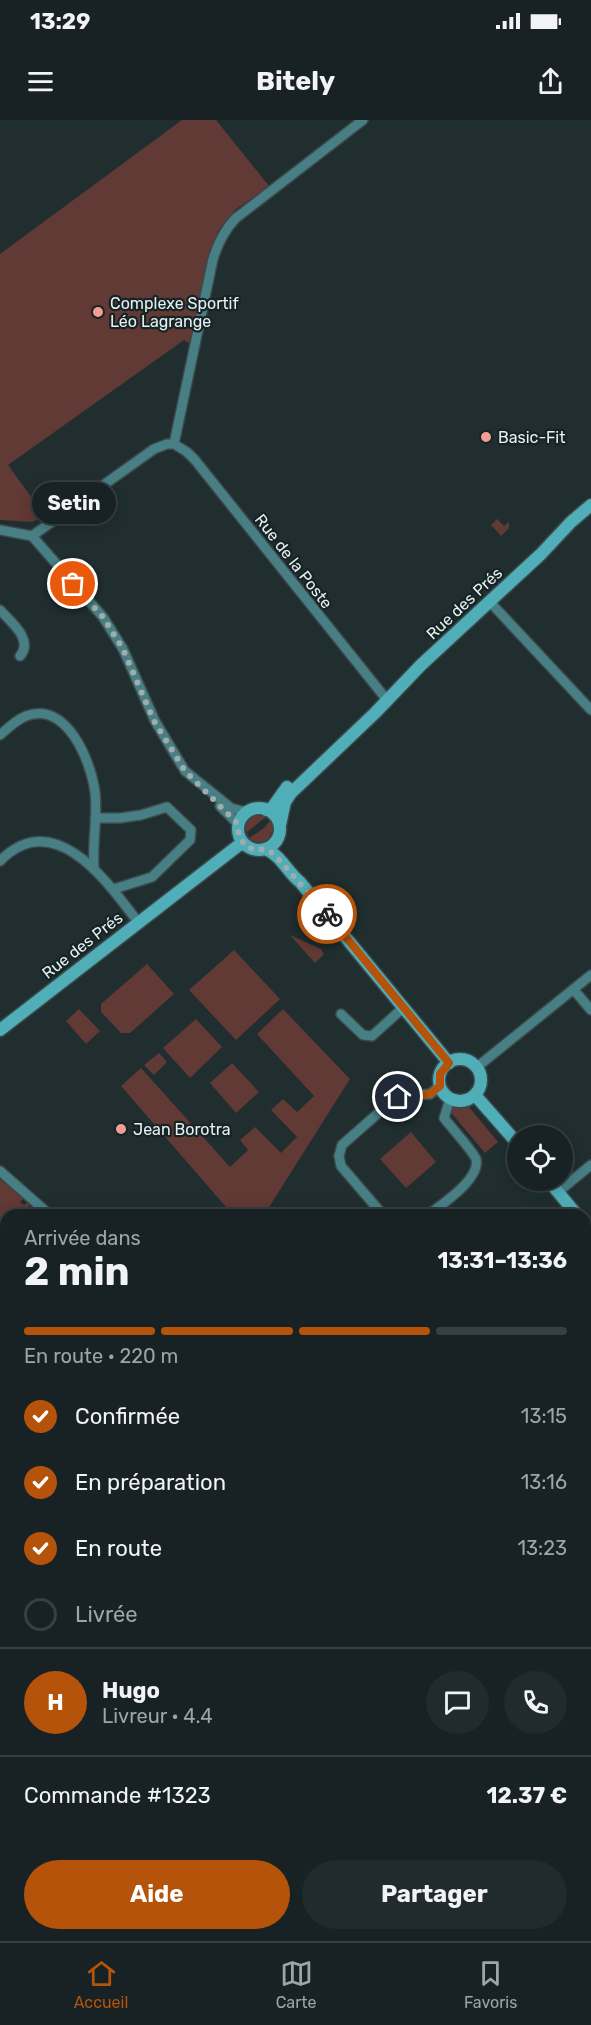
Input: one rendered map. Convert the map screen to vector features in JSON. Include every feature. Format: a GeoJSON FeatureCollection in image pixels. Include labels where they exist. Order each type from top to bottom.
{"type":"FeatureCollection","features":[{"type":"Feature","properties":{"kind":"main road","name":"Rue des Prés"},"geometry":{"type":"LineString","coordinates":[[266,810],[272,808],[287,787],[541,554],[591,504]]}},
{"type":"Feature","properties":{"kind":"main road","name":"Rue des Prés"},"geometry":{"type":"LineString","coordinates":[[541,554],[591,514]]}},
{"type":"Feature","properties":{"kind":"main road","name":"Rue des Prés"},"geometry":{"type":"LineString","coordinates":[[280,825],[284,805],[291,793],[385,698]]}},
{"type":"Feature","properties":{"kind":"main road"},"geometry":{"type":"LineString","coordinates":[[278,839],[265,849],[254,850],[244,844],[240,839],[238,828],[243,816],[258,808],[274,814],[280,825],[278,847],[300,882],[449,1063]]}},
{"type":"Feature","properties":{"kind":"main road","name":"Rue des Prés"},"geometry":{"type":"LineString","coordinates":[[184,886],[228,844],[238,828]]}},
{"type":"Feature","properties":{"kind":"main road","name":"Rue des Prés"},"geometry":{"type":"LineString","coordinates":[[0,1030],[184,886],[239,845],[244,844]]}},
{"type":"Feature","properties":{"kind":"main road"},"geometry":{"type":"LineString","coordinates":[[265,849],[274,854],[300,882]]}},
{"type":"Feature","properties":{"kind":"main road"},"geometry":{"type":"LineString","coordinates":[[454,1060],[466,1061],[477,1067],[481,1078],[479,1090],[475,1095],[462,1101],[450,1099],[440,1086],[440,1074],[449,1063],[454,1060]]}},
{"type":"Feature","properties":{"kind":"main road"},"geometry":{"type":"LineString","coordinates":[[475,1095],[507,1131]]}},
{"type":"Feature","properties":{"kind":"main road"},"geometry":{"type":"LineString","coordinates":[[558,1192],[572,1209]]}},
{"type":"Feature","properties":{"kind":"street"},"geometry":{"type":"LineString","coordinates":[[32,536],[154,449],[174,444],[213,259],[222,236],[236,218],[363,120]]}},
{"type":"Feature","properties":{"kind":"street","name":"Rue de la Poste"},"geometry":{"type":"LineString","coordinates":[[174,444],[195,460],[385,698]]}},
{"type":"Feature","properties":{"kind":"street"},"geometry":{"type":"LineString","coordinates":[[0,530],[32,536],[103,617],[123,649],[154,721],[185,771],[231,808],[242,812],[250,811]]}},
{"type":"Feature","properties":{"kind":"street"},"geometry":{"type":"LineString","coordinates":[[489,601],[591,710]]}},
{"type":"Feature","properties":{"kind":"street"},"geometry":{"type":"LineString","coordinates":[[0,610],[26,642],[25,650],[20,656]]}},
{"type":"Feature","properties":{"kind":"street"},"geometry":{"type":"LineString","coordinates":[[0,735],[27,716],[42,714],[53,716],[61,721],[75,738],[85,756],[96,801],[94,867]]}},
{"type":"Feature","properties":{"kind":"street"},"geometry":{"type":"LineString","coordinates":[[193,778],[238,828]]}},
{"type":"Feature","properties":{"kind":"street"},"geometry":{"type":"LineString","coordinates":[[95,818],[141,815],[160,807],[167,807],[191,830],[190,840],[152,877],[114,889]]}},
{"type":"Feature","properties":{"kind":"street"},"geometry":{"type":"LineString","coordinates":[[0,861],[19,845],[30,841],[41,841],[59,846],[94,867],[114,889],[138,922]]}},
{"type":"Feature","properties":{"kind":"street"},"geometry":{"type":"LineString","coordinates":[[477,1067],[591,975]]}},
{"type":"Feature","properties":{"kind":"street"},"geometry":{"type":"LineString","coordinates":[[574,990],[591,1010]]}},
{"type":"Feature","properties":{"kind":"street"},"geometry":{"type":"LineString","coordinates":[[341,1014],[363,1035],[372,1036],[404,1007]]}},
{"type":"Feature","properties":{"kind":"street"},"geometry":{"type":"LineString","coordinates":[[378,1209],[341,1166],[339,1156],[342,1145],[398,1097],[430,1094],[440,1086]]}},
{"type":"Feature","properties":{"kind":"street"},"geometry":{"type":"LineString","coordinates":[[435,1209],[472,1179],[476,1169],[476,1159],[444,1118],[450,1099]]}},
{"type":"Feature","properties":{"kind":"street"},"geometry":{"type":"LineString","coordinates":[[558,1192],[591,1165]]}},
{"type":"Feature","properties":{"kind":"street"},"geometry":{"type":"LineString","coordinates":[[0,1172],[43,1209]]}},
{"type":"Feature","properties":{"kind":"shaded area","name":"Complexe Sportif Léo Lagrange"},"geometry":{"type":"Polygon","coordinates":[[[182,120],[216,120],[269,186],[235,210],[218,231],[189,343],[184,340],[8,465],[45,516],[32,522],[0,520],[0,254],[182,120]]]}},
{"type":"Feature","properties":{"kind":"shaded area"},"geometry":{"type":"Polygon","coordinates":[[[497,519],[504,526],[509,522],[509,528],[501,536],[491,525],[497,519]]]}},
{"type":"Feature","properties":{"kind":"shaded area"},"geometry":{"type":"Polygon","coordinates":[[[256,815],[266,817],[247,832],[246,823],[256,815]]]}},
{"type":"Feature","properties":{"kind":"shaded area"},"geometry":{"type":"Polygon","coordinates":[[[267,818],[271,820],[274,828],[268,840],[260,843],[251,841],[249,838],[270,821],[267,818]]]}},
{"type":"Feature","properties":{"kind":"shaded area"},"geometry":{"type":"Polygon","coordinates":[[[290,935],[321,949],[324,954],[315,963],[290,935]]]}},
{"type":"Feature","properties":{"kind":"shaded area"},"geometry":{"type":"Polygon","coordinates":[[[234,950],[280,999],[236,1040],[189,990],[234,950]]]}},
{"type":"Feature","properties":{"kind":"shaded area"},"geometry":{"type":"Polygon","coordinates":[[[147,964],[174,994],[130,1033],[121,1033],[101,1012],[101,1004],[147,964]]]}},
{"type":"Feature","properties":{"kind":"shaded area"},"geometry":{"type":"Polygon","coordinates":[[[79,1009],[100,1031],[86,1044],[66,1021],[79,1009]]]}},
{"type":"Feature","properties":{"kind":"shaded area"},"geometry":{"type":"Polygon","coordinates":[[[283,1009],[350,1079],[268,1209],[228,1209],[121,1086],[141,1068],[230,1167],[248,1150],[240,1140],[255,1127],[281,1153],[297,1137],[271,1110],[283,1099],[297,1112],[314,1096],[257,1034],[283,1009]]]}},
{"type":"Feature","properties":{"kind":"shaded area"},"geometry":{"type":"Polygon","coordinates":[[[196,1019],[222,1047],[190,1078],[163,1048],[196,1019]]]}},
{"type":"Feature","properties":{"kind":"shaded area"},"geometry":{"type":"Polygon","coordinates":[[[159,1053],[167,1062],[154,1075],[144,1065],[159,1053]]]}},
{"type":"Feature","properties":{"kind":"shaded area"},"geometry":{"type":"Polygon","coordinates":[[[232,1063],[259,1092],[236,1113],[210,1083],[232,1063]]]}},
{"type":"Feature","properties":{"kind":"shaded area"},"geometry":{"type":"Polygon","coordinates":[[[453,1104],[469,1107],[498,1142],[485,1153],[448,1109],[453,1104]]]}},
{"type":"Feature","properties":{"kind":"shaded area"},"geometry":{"type":"Polygon","coordinates":[[[411,1132],[436,1162],[406,1188],[380,1159],[411,1132]]]}},
{"type":"Feature","properties":{"kind":"shaded area"},"geometry":{"type":"Polygon","coordinates":[[[0,1179],[23,1199],[20,1202],[24,1205],[27,1202],[30,1205],[26,1209],[0,1209],[0,1179]]]}},
{"type":"Feature","properties":{"kind":"way so far"},"geometry":{"type":"LineString","coordinates":[[73,584],[103,617],[123,649],[154,721],[185,771],[237,823],[243,843],[252,849],[270,850],[327,914]]}},
{"type":"Feature","properties":{"kind":"place","name":"Complexe Sportif Léo Lagrange"},"geometry":{"type":"Point","coordinates":[98,312]}},
{"type":"Feature","properties":{"kind":"place","name":"Basic-Fit"},"geometry":{"type":"Point","coordinates":[486,437]}},
{"type":"Feature","properties":{"kind":"place","name":"Setin"},"geometry":{"type":"Point","coordinates":[73,584]}},
{"type":"Feature","properties":{"kind":"place","name":"Jean Borotra"},"geometry":{"type":"Point","coordinates":[121,1129]}},
{"type":"Feature","properties":{"kind":"route"},"geometry":{"type":"LineString","coordinates":[[327,914],[449,1063],[440,1074],[440,1086],[430,1094],[398,1097]]}}]}
